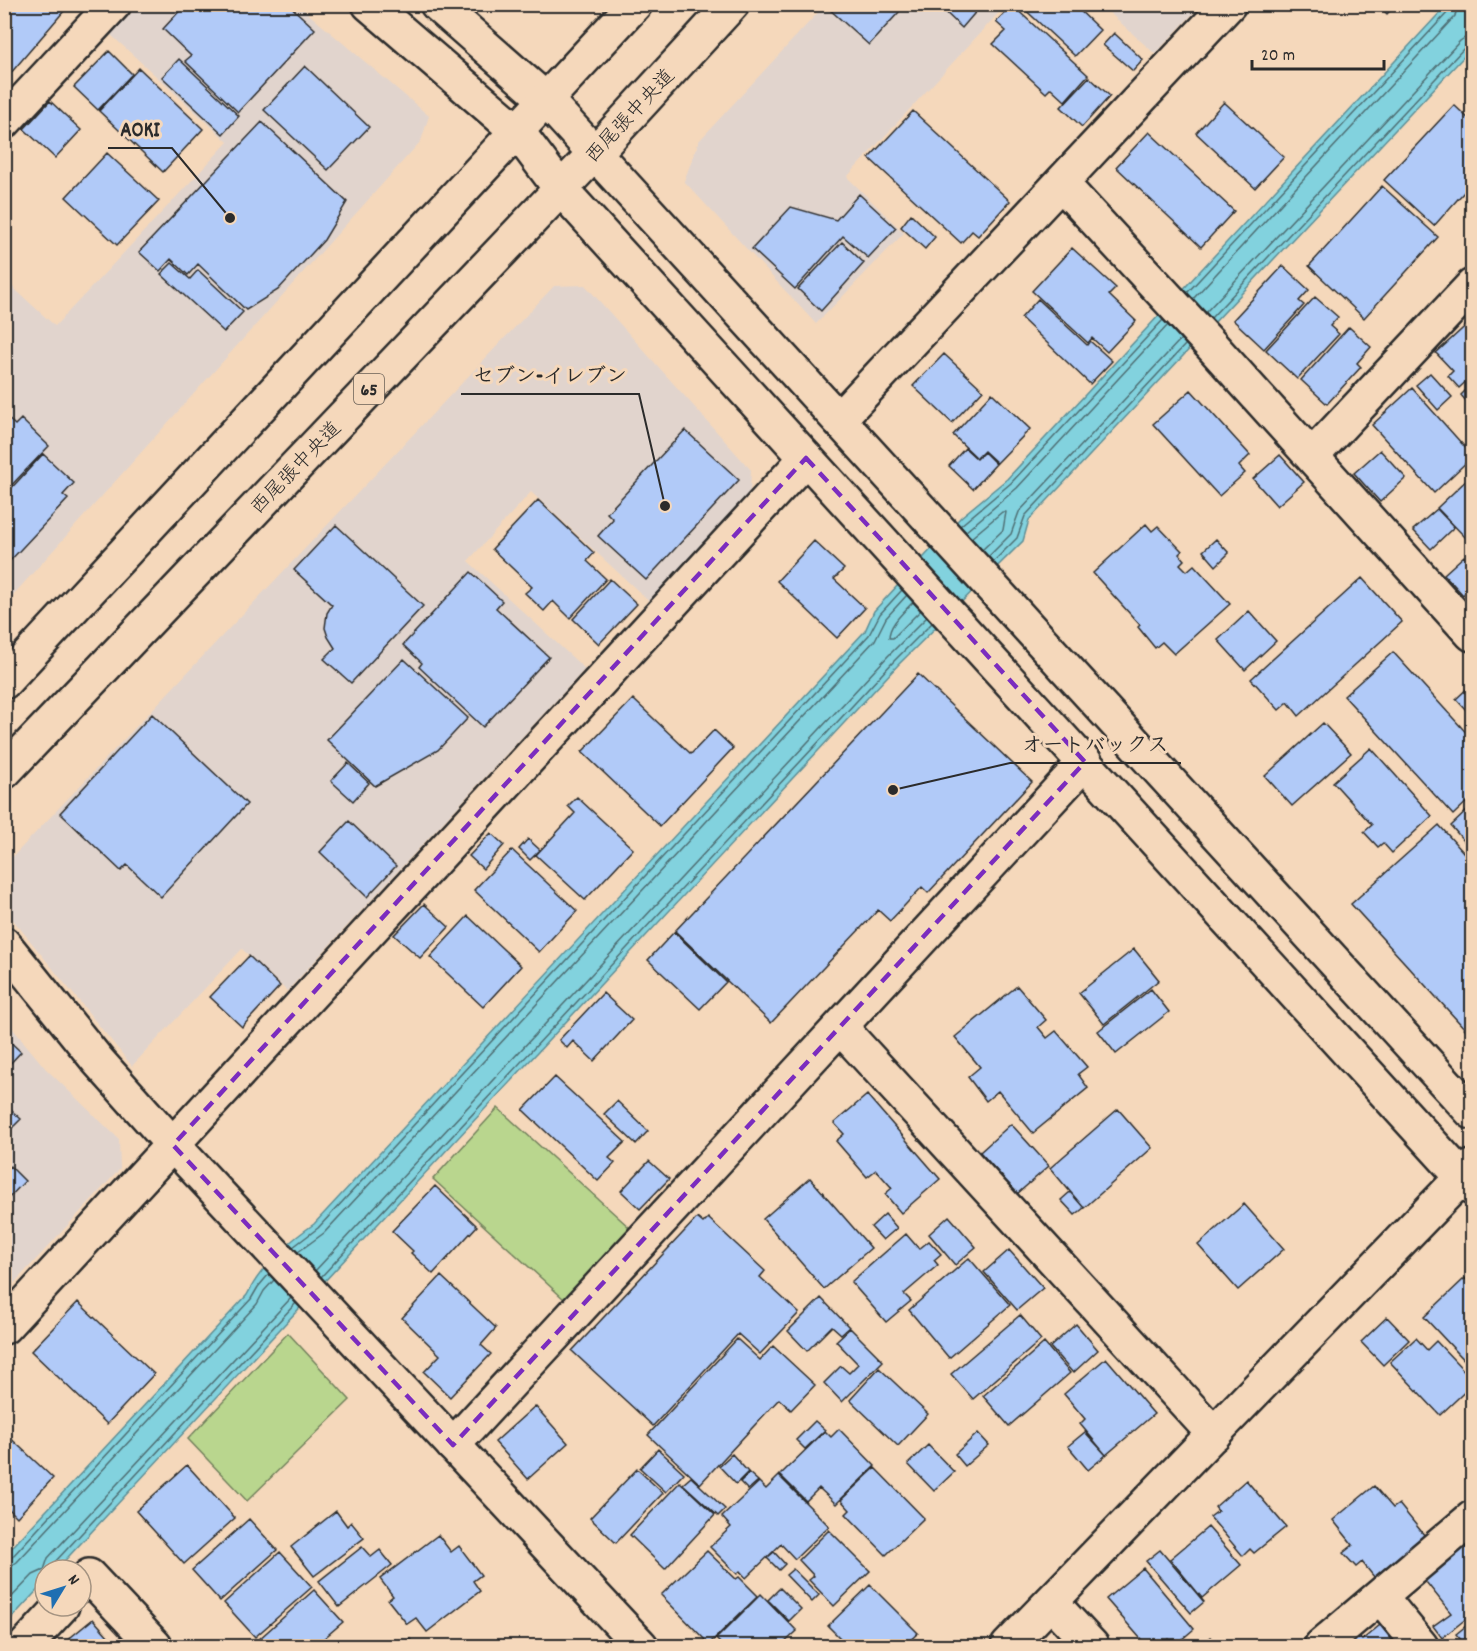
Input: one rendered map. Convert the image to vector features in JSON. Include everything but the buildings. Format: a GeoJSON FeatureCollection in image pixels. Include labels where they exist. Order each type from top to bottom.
{"type":"FeatureCollection","features":[{"type":"Feature","properties":{"kind":"street"},"geometry":{"type":"LineString","coordinates":[[4,122],[114,4]]}},
{"type":"Feature","properties":{"kind":"street"},"geometry":{"type":"LineString","coordinates":[[369,4],[517,131],[560,188],[953,619],[1469,1177],[1214,1434],[1008,1647]]}},
{"type":"Feature","properties":{"kind":"street"},"geometry":{"type":"LineString","coordinates":[[437,4],[546,100],[1473,1112]]}},
{"type":"Feature","properties":{"kind":"street"},"geometry":{"type":"LineString","coordinates":[[4,682],[635,4]]}},
{"type":"Feature","properties":{"kind":"street","name":"西尾張中央道"},"geometry":{"type":"LineString","coordinates":[[4,772],[595,153],[732,4]]}},
{"type":"Feature","properties":{"kind":"street"},"geometry":{"type":"LineString","coordinates":[[839,419],[1229,4]]}},
{"type":"Feature","properties":{"kind":"street"},"geometry":{"type":"LineString","coordinates":[[1061,183],[1473,634]]}},
{"type":"Feature","properties":{"kind":"street"},"geometry":{"type":"LineString","coordinates":[[1312,456],[1473,286]]}},
{"type":"Feature","properties":{"kind":"street"},"geometry":{"type":"LineString","coordinates":[[4,1327],[806,458]]}},
{"type":"Feature","properties":{"kind":"street"},"geometry":{"type":"LineString","coordinates":[[453,1445],[1085,762]]}},
{"type":"Feature","properties":{"kind":"street"},"geometry":{"type":"LineString","coordinates":[[4,944],[98,1061],[173,1145],[640,1647]]}},
{"type":"Feature","properties":{"kind":"street"},"geometry":{"type":"LineString","coordinates":[[840,1027],[1214,1434]]}},
{"type":"Feature","properties":{"kind":"street"},"geometry":{"type":"LineString","coordinates":[[1322,1647],[1473,1518]]}},
{"type":"Feature","properties":{"kind":"street"},"geometry":{"type":"LineString","coordinates":[[93,1580],[155,1647]]}},
{"type":"Feature","properties":{"kind":"street"},"geometry":{"type":"LineString","coordinates":[[1380,1596],[1421,1647]]}},
{"type":"Feature","properties":{"kind":"street"},"geometry":{"type":"LineString","coordinates":[[1051,1602],[1092,1647]]}},
{"type":"Feature","properties":{"kind":"street"},"geometry":{"type":"LineString","coordinates":[[25,1647],[51,1618]]}},
{"type":"Feature","properties":{"kind":"highlighted area"},"geometry":{"type":"Polygon","coordinates":[[[806,458],[1085,762],[453,1445],[173,1145],[806,458]]]}},
{"type":"Feature","properties":{"kind":"shaded area"},"geometry":{"type":"Polygon","coordinates":[[[139,5],[298,5],[429,116],[421,141],[5,604],[5,280],[55,326],[228,142],[110,34],[139,5]]]}},
{"type":"Feature","properties":{"kind":"shaded area"},"geometry":{"type":"Polygon","coordinates":[[[825,5],[1006,5],[847,177],[904,233],[816,324],[684,181],[699,141],[825,5]]]}},
{"type":"Feature","properties":{"kind":"shaded area"},"geometry":{"type":"Polygon","coordinates":[[[1101,5],[1201,5],[1155,54],[1101,5]]]}},
{"type":"Feature","properties":{"kind":"shaded area"},"geometry":{"type":"Polygon","coordinates":[[[585,285],[751,470],[750,491],[649,601],[531,492],[468,561],[585,669],[287,991],[242,949],[132,1066],[5,910],[4,866],[554,286],[585,285]]]}},
{"type":"Feature","properties":{"kind":"shaded area"},"geometry":{"type":"Polygon","coordinates":[[[4,1018],[46,1069],[119,1139],[120,1169],[5,1293],[4,1018]]]}},
{"type":"Feature","properties":{"kind":"green space"},"geometry":{"type":"Polygon","coordinates":[[[498,1108],[630,1228],[565,1300],[433,1179],[498,1108]]]}},
{"type":"Feature","properties":{"kind":"green space"},"geometry":{"type":"Polygon","coordinates":[[[288,1333],[350,1400],[247,1501],[188,1439],[288,1333]]]}},
{"type":"Feature","properties":{"kind":"water"},"geometry":{"type":"Polygon","coordinates":[[[1447,5],[1472,5],[1472,48],[1029,520],[1023,541],[898,665],[67,1558],[33,1558],[33,1595],[5,1625],[4,1556],[247,1295],[260,1274],[276,1255],[314,1224],[865,631],[874,611],[961,517],[1007,479],[1447,5]]]}},
{"type":"Feature","properties":{"kind":"place","name":"AOKI"},"geometry":{"type":"Point","coordinates":[230,218]}},
{"type":"Feature","properties":{"kind":"place","name":"セブン-イレブン"},"geometry":{"type":"Point","coordinates":[665,506]}},
{"type":"Feature","properties":{"kind":"place","name":"オートバックス"},"geometry":{"type":"Point","coordinates":[893,790]}}]}
